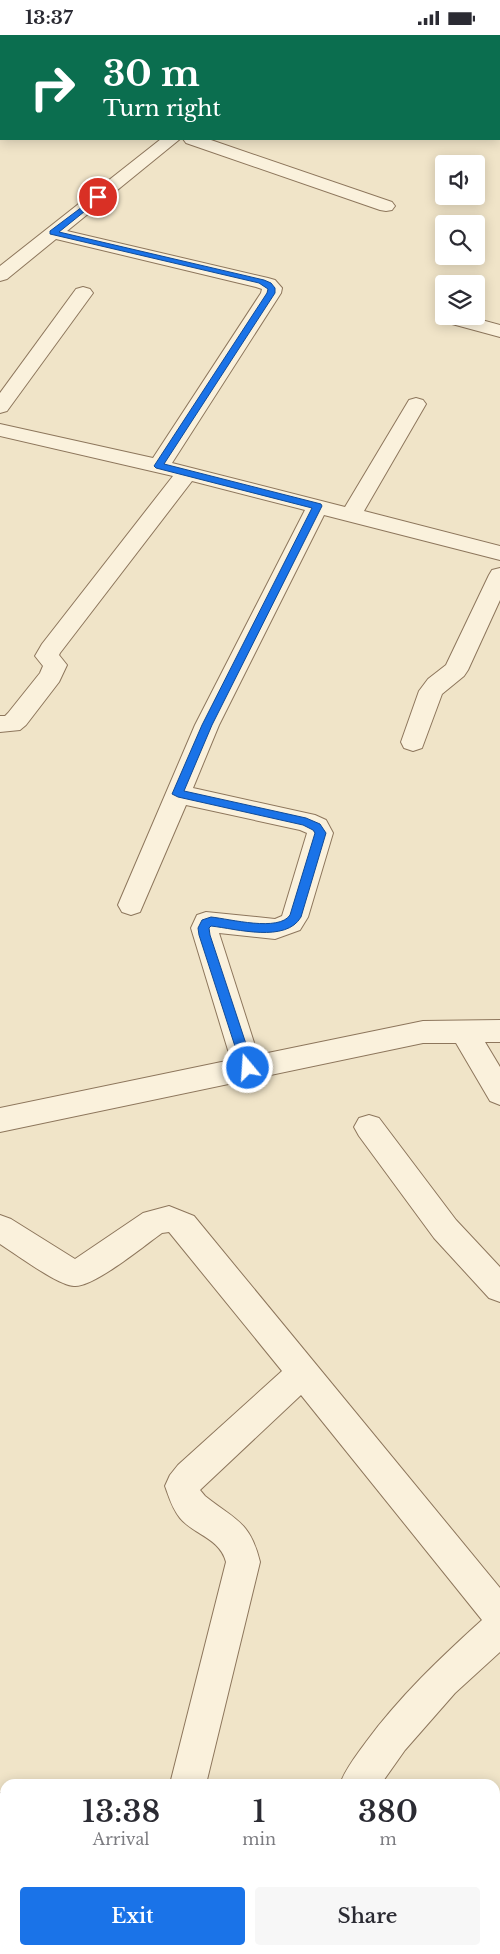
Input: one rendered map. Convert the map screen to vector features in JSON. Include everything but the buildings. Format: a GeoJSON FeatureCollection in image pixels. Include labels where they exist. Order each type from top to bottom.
{"type":"FeatureCollection","features":[{"type":"Feature","properties":{"kind":"street"},"geometry":{"type":"LineString","coordinates":[[0,275],[170,140]]}},
{"type":"Feature","properties":{"kind":"street"},"geometry":{"type":"LineString","coordinates":[[195,140],[386,206]]}},
{"type":"Feature","properties":{"kind":"street"},"geometry":{"type":"LineString","coordinates":[[53,233],[261,282],[268,284],[272,288],[271,293],[159,466]]}},
{"type":"Feature","properties":{"kind":"street"},"geometry":{"type":"LineString","coordinates":[[0,407],[83,293]]}},
{"type":"Feature","properties":{"kind":"street"},"geometry":{"type":"LineString","coordinates":[[478,325],[500,331]]}},
{"type":"Feature","properties":{"kind":"street"},"geometry":{"type":"LineString","coordinates":[[351,515],[416,404]]}},
{"type":"Feature","properties":{"kind":"street"},"geometry":{"type":"LineString","coordinates":[[0,430],[159,466],[500,553]]}},
{"type":"Feature","properties":{"kind":"street"},"geometry":{"type":"LineString","coordinates":[[0,724],[11,724],[17,719],[51,676],[55,665],[47,656],[50,650],[187,473]]}},
{"type":"Feature","properties":{"kind":"street"},"geometry":{"type":"LineString","coordinates":[[131,905],[207,725],[318,506]]}},
{"type":"Feature","properties":{"kind":"street"},"geometry":{"type":"LineString","coordinates":[[413,742],[431,691],[456,670],[500,575]]}},
{"type":"Feature","properties":{"kind":"street"},"geometry":{"type":"LineString","coordinates":[[178,794],[306,822],[316,827],[320,833],[295,917],[291,923],[275,929],[211,921],[206,923],[204,928],[204,935],[248,1068]]}},
{"type":"Feature","properties":{"kind":"street"},"geometry":{"type":"LineString","coordinates":[[464,1031],[500,1093]]}},
{"type":"Feature","properties":{"kind":"street"},"geometry":{"type":"LineString","coordinates":[[0,1120],[423,1032],[500,1031]]}},
{"type":"Feature","properties":{"kind":"street"},"geometry":{"type":"LineString","coordinates":[[370,1127],[445,1229],[500,1288]]}},
{"type":"Feature","properties":{"kind":"street"},"geometry":{"type":"LineString","coordinates":[[0,1228],[74,1273],[85,1270],[154,1222],[163,1219],[174,1219],[183,1225],[500,1615]]}},
{"type":"Feature","properties":{"kind":"street"},"geometry":{"type":"LineString","coordinates":[[189,1779],[242,1562],[242,1550],[237,1540],[189,1505],[183,1497],[182,1486],[190,1476],[303,1373]]}},
{"type":"Feature","properties":{"kind":"street"},"geometry":{"type":"LineString","coordinates":[[362,1779],[392,1737],[442,1680],[500,1629]]}},
{"type":"Feature","properties":{"kind":"route"},"geometry":{"type":"LineString","coordinates":[[98,197],[53,233],[261,282],[268,284],[272,288],[271,293],[159,466],[318,506],[207,725],[178,794],[306,822],[316,827],[320,833],[295,917],[291,923],[275,929],[211,921],[206,923],[204,928],[204,935],[248,1068]]}}]}
